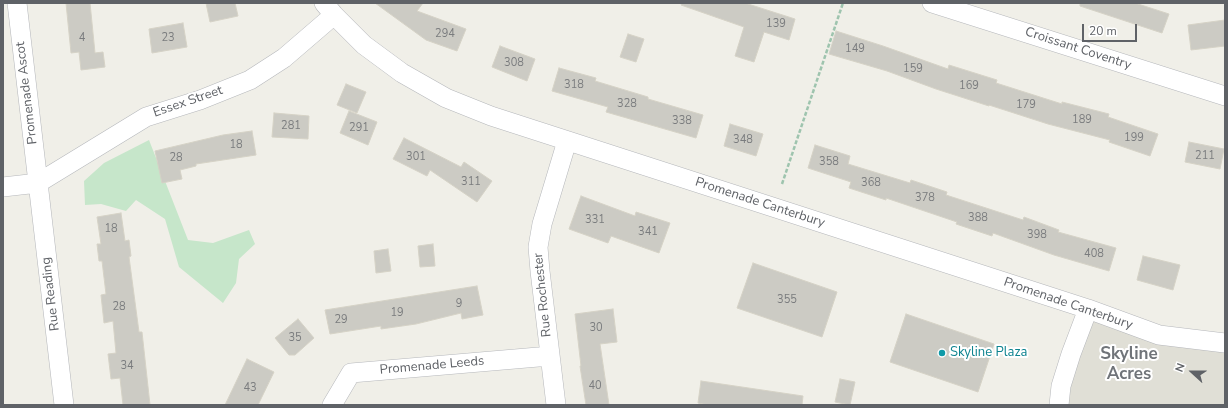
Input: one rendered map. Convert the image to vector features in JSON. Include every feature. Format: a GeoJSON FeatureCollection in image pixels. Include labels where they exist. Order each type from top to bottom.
{"type":"FeatureCollection","features":[{"type":"Feature","properties":{"kind":"street","name":"Promenade Ascot"},"geometry":{"type":"LineString","coordinates":[[17,3],[38,183]]}},
{"type":"Feature","properties":{"kind":"street","name":"Croissant Coventry"},"geometry":{"type":"LineString","coordinates":[[932,3],[1225,96]]}},
{"type":"Feature","properties":{"kind":"street","name":"Essex Street"},"geometry":{"type":"LineString","coordinates":[[38,183],[146,117],[200,100],[250,80],[284,58],[329,9]]}},
{"type":"Feature","properties":{"kind":"street","name":"Promenade Canterbury"},"geometry":{"type":"LineString","coordinates":[[329,9],[364,44],[402,73],[446,98],[491,116],[1088,309],[1159,336],[1225,342]]}},
{"type":"Feature","properties":{"kind":"street","name":"Rue Rochester"},"geometry":{"type":"LineString","coordinates":[[556,405],[538,247],[542,224],[567,141]]}},
{"type":"Feature","properties":{"kind":"street"},"geometry":{"type":"LineString","coordinates":[[3,187],[38,183]]}},
{"type":"Feature","properties":{"kind":"street","name":"Rue Reading"},"geometry":{"type":"LineString","coordinates":[[38,183],[64,405]]}},
{"type":"Feature","properties":{"kind":"street"},"geometry":{"type":"LineString","coordinates":[[1059,405],[1061,386],[1088,309]]}},
{"type":"Feature","properties":{"kind":"street","name":"Promenade Leeds"},"geometry":{"type":"LineString","coordinates":[[332,405],[351,373],[550,356]]}},
{"type":"Feature","properties":{"kind":"path"},"geometry":{"type":"LineString","coordinates":[[782,184],[844,3]]}},
{"type":"Feature","properties":{"kind":"shaded area"},"geometry":{"type":"Polygon","coordinates":[[[1088,309],[1225,343],[1225,405],[1059,405],[1088,309]]]}},
{"type":"Feature","properties":{"kind":"green space"},"geometry":{"type":"Polygon","coordinates":[[[149,140],[188,240],[213,243],[249,230],[255,244],[239,259],[236,283],[223,303],[179,267],[165,219],[136,200],[126,211],[101,204],[85,205],[84,181],[104,163],[149,140]]]}},
{"type":"Feature","properties":{"kind":"building"},"geometry":{"type":"Polygon","coordinates":[[[66,3],[90,3],[95,53],[103,52],[105,67],[81,70],[79,52],[71,53],[66,3]]]}},
{"type":"Feature","properties":{"kind":"building"},"geometry":{"type":"Polygon","coordinates":[[[206,3],[235,3],[238,16],[210,22],[206,3]]]}},
{"type":"Feature","properties":{"kind":"building"},"geometry":{"type":"Polygon","coordinates":[[[375,3],[423,3],[417,11],[466,29],[457,51],[426,40],[375,3]]]}},
{"type":"Feature","properties":{"kind":"building"},"geometry":{"type":"Polygon","coordinates":[[[682,3],[745,3],[795,19],[789,40],[764,32],[754,62],[735,56],[744,27],[681,5],[682,3]]]}},
{"type":"Feature","properties":{"kind":"building"},"geometry":{"type":"Polygon","coordinates":[[[1080,3],[1135,3],[1169,14],[1162,33],[1080,6],[1080,3]]]}},
{"type":"Feature","properties":{"kind":"building"},"geometry":{"type":"Polygon","coordinates":[[[1225,20],[1225,46],[1191,50],[1188,25],[1225,20]]]}},
{"type":"Feature","properties":{"kind":"building"},"geometry":{"type":"Polygon","coordinates":[[[183,23],[187,47],[152,53],[149,29],[183,23]]]}},
{"type":"Feature","properties":{"kind":"building"},"geometry":{"type":"Polygon","coordinates":[[[836,31],[948,69],[949,65],[997,80],[996,83],[1062,104],[1062,102],[1109,114],[1108,117],[1158,134],[1150,156],[1109,142],[1110,140],[1048,124],[989,106],[887,71],[829,54],[836,31]]]}},
{"type":"Feature","properties":{"kind":"building"},"geometry":{"type":"Polygon","coordinates":[[[628,34],[644,39],[636,62],[620,57],[628,34]]]}},
{"type":"Feature","properties":{"kind":"building"},"geometry":{"type":"Polygon","coordinates":[[[500,46],[535,59],[527,81],[492,67],[500,46]]]}},
{"type":"Feature","properties":{"kind":"building"},"geometry":{"type":"Polygon","coordinates":[[[559,68],[596,78],[595,81],[648,97],[648,99],[703,115],[696,138],[606,112],[608,107],[552,91],[559,68]]]}},
{"type":"Feature","properties":{"kind":"building"},"geometry":{"type":"Polygon","coordinates":[[[346,84],[366,92],[357,113],[337,105],[346,84]]]}},
{"type":"Feature","properties":{"kind":"building"},"geometry":{"type":"Polygon","coordinates":[[[349,111],[377,122],[368,145],[340,133],[349,111]]]}},
{"type":"Feature","properties":{"kind":"building"},"geometry":{"type":"Polygon","coordinates":[[[274,113],[309,116],[308,139],[272,137],[274,113]]]}},
{"type":"Feature","properties":{"kind":"building"},"geometry":{"type":"Polygon","coordinates":[[[730,124],[763,134],[756,156],[724,146],[730,124]]]}},
{"type":"Feature","properties":{"kind":"building"},"geometry":{"type":"Polygon","coordinates":[[[252,131],[256,155],[196,164],[196,166],[180,170],[182,179],[162,183],[155,151],[223,135],[252,131]]]}},
{"type":"Feature","properties":{"kind":"building"},"geometry":{"type":"Polygon","coordinates":[[[404,138],[461,167],[464,162],[492,181],[477,202],[430,170],[427,176],[393,159],[404,138]]]}},
{"type":"Feature","properties":{"kind":"building"},"geometry":{"type":"Polygon","coordinates":[[[1189,142],[1224,149],[1220,169],[1185,162],[1189,142]]]}},
{"type":"Feature","properties":{"kind":"building"},"geometry":{"type":"Polygon","coordinates":[[[815,145],[850,156],[848,164],[910,183],[911,180],[947,192],[946,195],[1023,220],[1024,217],[1059,230],[1058,232],[1116,248],[1109,271],[1054,255],[993,233],[992,236],[956,224],[957,222],[886,198],[886,200],[849,188],[851,182],[808,168],[815,145]]]}},
{"type":"Feature","properties":{"kind":"building"},"geometry":{"type":"Polygon","coordinates":[[[581,196],[635,216],[636,212],[670,223],[659,253],[611,236],[608,243],[569,229],[581,196]]]}},
{"type":"Feature","properties":{"kind":"building"},"geometry":{"type":"Polygon","coordinates":[[[121,213],[125,241],[129,240],[131,256],[129,257],[139,332],[142,332],[150,405],[123,405],[120,378],[111,379],[108,354],[116,353],[113,321],[104,323],[101,295],[106,294],[102,261],[99,261],[97,244],[101,244],[97,217],[121,213]]]}},
{"type":"Feature","properties":{"kind":"building"},"geometry":{"type":"Polygon","coordinates":[[[433,244],[435,266],[420,267],[418,246],[433,244]]]}},
{"type":"Feature","properties":{"kind":"building"},"geometry":{"type":"Polygon","coordinates":[[[388,249],[391,271],[376,273],[374,251],[388,249]]]}},
{"type":"Feature","properties":{"kind":"building"},"geometry":{"type":"Polygon","coordinates":[[[1143,256],[1180,265],[1173,290],[1137,280],[1143,256]]]}},
{"type":"Feature","properties":{"kind":"building"},"geometry":{"type":"Polygon","coordinates":[[[753,263],[837,292],[822,337],[737,308],[753,263]]]}},
{"type":"Feature","properties":{"kind":"building"},"geometry":{"type":"Polygon","coordinates":[[[477,286],[483,315],[462,319],[461,313],[416,324],[381,329],[381,326],[330,334],[325,310],[477,286]]]}},
{"type":"Feature","properties":{"kind":"building"},"geometry":{"type":"Polygon","coordinates":[[[613,309],[617,342],[600,344],[609,405],[586,405],[580,366],[575,314],[613,309]]]}},
{"type":"Feature","properties":{"kind":"building","name":"Skyline Plaza"},"geometry":{"type":"Polygon","coordinates":[[[906,314],[994,344],[978,392],[890,362],[906,314]]]}},
{"type":"Feature","properties":{"kind":"building"},"geometry":{"type":"Polygon","coordinates":[[[298,319],[314,338],[295,355],[289,355],[275,338],[298,319]]]}},
{"type":"Feature","properties":{"kind":"building"},"geometry":{"type":"Polygon","coordinates":[[[247,359],[274,372],[258,405],[225,405],[247,359]]]}},
{"type":"Feature","properties":{"kind":"building"},"geometry":{"type":"Polygon","coordinates":[[[840,379],[855,382],[850,405],[835,402],[840,379]]]}},
{"type":"Feature","properties":{"kind":"building"},"geometry":{"type":"Polygon","coordinates":[[[701,381],[803,396],[802,405],[708,405],[698,403],[701,381]]]}},
{"type":"Feature","properties":{"kind":"place","name":"Skyline Plaza"},"geometry":{"type":"Point","coordinates":[942,353]}},
{"type":"Feature","properties":{"kind":"district","name":"Skyline Acres"},"geometry":{"type":"Point","coordinates":[1129,365]}}]}
